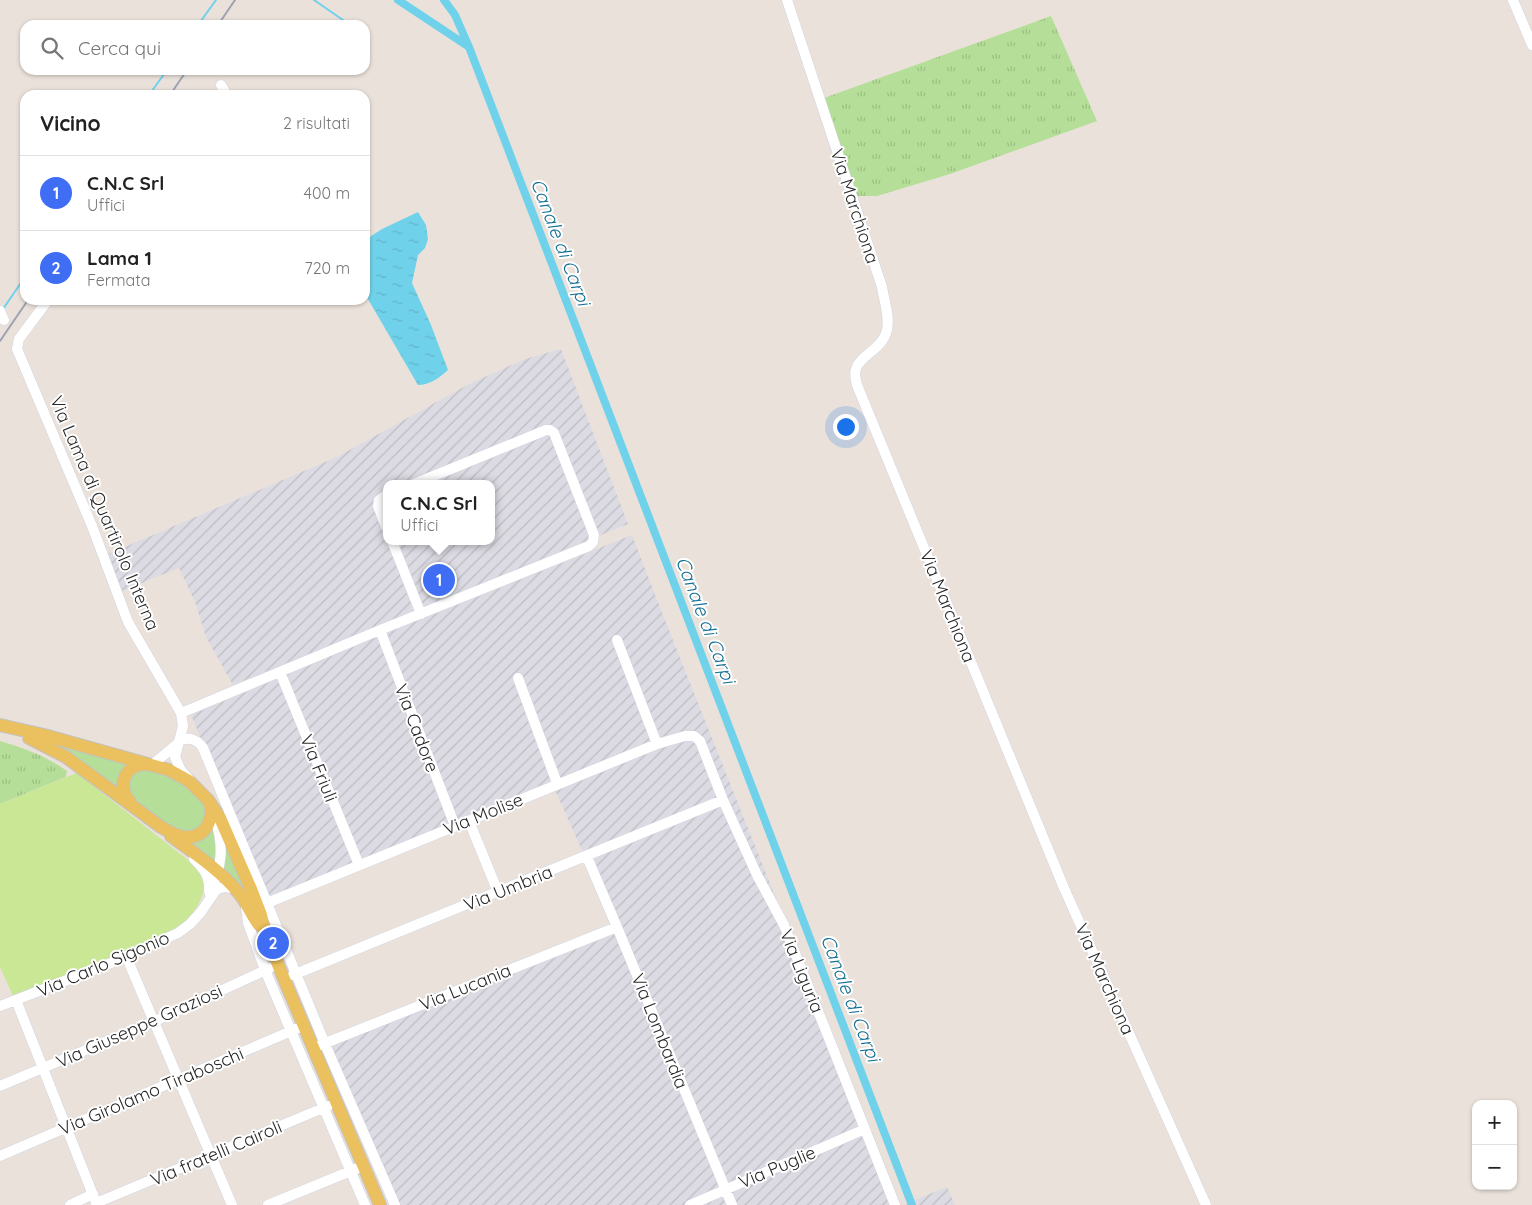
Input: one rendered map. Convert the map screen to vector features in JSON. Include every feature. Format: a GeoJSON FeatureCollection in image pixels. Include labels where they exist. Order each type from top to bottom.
{"type":"FeatureCollection","features":[{"type":"Feature","properties":{"kind":"main road"},"geometry":{"type":"LineString","coordinates":[[0,725],[44,735],[151,765],[175,773],[195,786],[220,818],[251,888],[261,915],[265,933]]}},
{"type":"Feature","properties":{"kind":"main road"},"geometry":{"type":"LineString","coordinates":[[0,728],[21,734],[66,757],[164,830],[235,888],[265,933],[278,964],[297,1028],[319,1046],[330,1105],[364,1166],[380,1205]]}},
{"type":"Feature","properties":{"kind":"main road"},"geometry":{"type":"LineString","coordinates":[[133,806],[123,792],[125,777],[129,770],[135,766],[151,765]]}},
{"type":"Feature","properties":{"kind":"main road"},"geometry":{"type":"LineString","coordinates":[[164,830],[180,836],[195,836],[208,825],[212,815],[209,802]]}},
{"type":"Feature","properties":{"kind":"street","name":"Via Marchiona"},"geometry":{"type":"LineString","coordinates":[[787,0],[882,287],[887,313],[887,331],[877,348],[862,359],[855,370],[857,385],[1064,888],[1206,1205]]}},
{"type":"Feature","properties":{"kind":"street"},"geometry":{"type":"LineString","coordinates":[[1513,0],[1532,46]]}},
{"type":"Feature","properties":{"kind":"street"},"geometry":{"type":"LineString","coordinates":[[221,85],[224,90]]}},
{"type":"Feature","properties":{"kind":"street","name":"Via Lama di Quartirolo Interna"},"geometry":{"type":"LineString","coordinates":[[44,305],[19,339],[17,349],[92,526],[128,622],[182,713]]}},
{"type":"Feature","properties":{"kind":"street"},"geometry":{"type":"LineString","coordinates":[[195,786],[176,762],[175,752],[183,726],[182,713],[380,630],[589,546],[593,542],[594,535],[554,432],[550,430],[424,480]]}},
{"type":"Feature","properties":{"kind":"street"},"geometry":{"type":"LineString","coordinates":[[383,497],[378,503],[383,517]]}},
{"type":"Feature","properties":{"kind":"street"},"geometry":{"type":"LineString","coordinates":[[394,545],[421,614]]}},
{"type":"Feature","properties":{"kind":"street","name":"Via Cadore"},"geometry":{"type":"LineString","coordinates":[[380,630],[455,826]]}},
{"type":"Feature","properties":{"kind":"street"},"geometry":{"type":"LineString","coordinates":[[617,640],[657,744]]}},
{"type":"Feature","properties":{"kind":"street","name":"Via Friuli"},"geometry":{"type":"LineString","coordinates":[[280,672],[359,865]]}},
{"type":"Feature","properties":{"kind":"street"},"geometry":{"type":"LineString","coordinates":[[518,678],[558,783]]}},
{"type":"Feature","properties":{"kind":"street","name":"Via Molise"},"geometry":{"type":"LineString","coordinates":[[267,902],[657,744],[685,736],[694,736],[700,741]]}},
{"type":"Feature","properties":{"kind":"street"},"geometry":{"type":"LineString","coordinates":[[151,765],[186,738],[195,740],[203,748],[247,858],[267,902],[295,974],[319,1046],[395,1205]]}},
{"type":"Feature","properties":{"kind":"street","name":"Via Liguria"},"geometry":{"type":"LineString","coordinates":[[700,741],[723,800],[757,875],[784,925],[895,1205]]}},
{"type":"Feature","properties":{"kind":"street","name":"Via Umbria"},"geometry":{"type":"LineString","coordinates":[[295,974],[587,857],[723,800]]}},
{"type":"Feature","properties":{"kind":"street"},"geometry":{"type":"LineString","coordinates":[[207,902],[219,873],[220,838],[209,802]]}},
{"type":"Feature","properties":{"kind":"street"},"geometry":{"type":"LineString","coordinates":[[468,821],[498,892]]}},
{"type":"Feature","properties":{"kind":"street"},"geometry":{"type":"LineString","coordinates":[[164,830],[173,842],[203,868],[206,873],[210,884],[207,902]]}},
{"type":"Feature","properties":{"kind":"street","name":"Via Lombardia"},"geometry":{"type":"LineString","coordinates":[[587,857],[732,1205]]}},
{"type":"Feature","properties":{"kind":"street"},"geometry":{"type":"LineString","coordinates":[[207,902],[217,889],[223,887],[235,888]]}},
{"type":"Feature","properties":{"kind":"street","name":"Via Carlo Sigonio"},"geometry":{"type":"LineString","coordinates":[[0,1006],[126,956],[178,933],[190,924],[207,902]]}},
{"type":"Feature","properties":{"kind":"street"},"geometry":{"type":"LineString","coordinates":[[246,903],[248,923],[265,970],[297,1028],[330,1105],[350,1171],[365,1205]]}},
{"type":"Feature","properties":{"kind":"street","name":"Via Lucania"},"geometry":{"type":"LineString","coordinates":[[319,1046],[617,926]]}},
{"type":"Feature","properties":{"kind":"street"},"geometry":{"type":"LineString","coordinates":[[126,956],[232,1205]]}},
{"type":"Feature","properties":{"kind":"street","name":"Via Giuseppe Graziosi"},"geometry":{"type":"LineString","coordinates":[[0,1086],[155,1021],[278,964]]}},
{"type":"Feature","properties":{"kind":"street"},"geometry":{"type":"LineString","coordinates":[[16,1000],[95,1201]]}},
{"type":"Feature","properties":{"kind":"street","name":"Via Girolamo Tiraboschi"},"geometry":{"type":"LineString","coordinates":[[0,1156],[297,1028]]}},
{"type":"Feature","properties":{"kind":"street","name":"Via fratelli Cairoli"},"geometry":{"type":"LineString","coordinates":[[70,1205],[95,1201],[210,1156],[330,1105]]}},
{"type":"Feature","properties":{"kind":"street","name":"Via Puglie"},"geometry":{"type":"LineString","coordinates":[[690,1205],[865,1129]]}},
{"type":"Feature","properties":{"kind":"street"},"geometry":{"type":"LineString","coordinates":[[268,1205],[364,1166]]}},
{"type":"Feature","properties":{"kind":"shaded area"},"geometry":{"type":"Polygon","coordinates":[[[561,349],[628,524],[233,685],[206,637],[195,602],[179,568],[122,591],[108,554],[337,457],[469,384],[525,359],[561,349]]]}},
{"type":"Feature","properties":{"kind":"shaded area"},"geometry":{"type":"Polygon","coordinates":[[[632,535],[898,1205],[397,1205],[329,1046],[616,926],[554,788],[271,903],[191,715],[388,632],[632,535]]]}},
{"type":"Feature","properties":{"kind":"shaded area"},"geometry":{"type":"Polygon","coordinates":[[[947,1187],[955,1205],[905,1205],[912,1201],[947,1187]]]}},
{"type":"Feature","properties":{"kind":"green space"},"geometry":{"type":"Polygon","coordinates":[[[1051,16],[1097,121],[950,174],[877,196],[857,196],[824,98],[1051,16]]]}},
{"type":"Feature","properties":{"kind":"green space"},"geometry":{"type":"Polygon","coordinates":[[[0,741],[51,761],[67,771],[66,777],[0,804],[0,741]]]}},
{"type":"Feature","properties":{"kind":"green space"},"geometry":{"type":"Polygon","coordinates":[[[50,743],[131,763],[120,792],[50,743]]]}},
{"type":"Feature","properties":{"kind":"green space"},"geometry":{"type":"Polygon","coordinates":[[[144,769],[171,778],[190,789],[203,803],[205,812],[204,824],[192,833],[176,830],[136,800],[128,787],[129,781],[134,775],[144,769]]]}},
{"type":"Feature","properties":{"kind":"green space"},"geometry":{"type":"Polygon","coordinates":[[[77,773],[198,868],[203,879],[203,893],[197,907],[178,930],[14,998],[0,967],[0,804],[77,773]]]}},
{"type":"Feature","properties":{"kind":"green space"},"geometry":{"type":"Polygon","coordinates":[[[214,828],[217,867],[186,842],[195,842],[202,839],[214,828]]]}},
{"type":"Feature","properties":{"kind":"green space"},"geometry":{"type":"Polygon","coordinates":[[[223,839],[246,888],[243,889],[223,872],[223,839]]]}},
{"type":"Feature","properties":{"kind":"water"},"geometry":{"type":"Polygon","coordinates":[[[418,212],[426,225],[428,239],[425,248],[418,255],[412,283],[448,370],[426,384],[418,385],[370,303],[370,237],[418,212]]]}},
{"type":"Feature","properties":{"kind":"waterway"},"geometry":{"type":"LineString","coordinates":[[202,20],[216,0]]}},
{"type":"Feature","properties":{"kind":"waterway"},"geometry":{"type":"LineString","coordinates":[[314,0],[343,20]]}},
{"type":"Feature","properties":{"kind":"waterway","name":"Canale di Carpi"},"geometry":{"type":"LineString","coordinates":[[398,0],[469,47]]}},
{"type":"Feature","properties":{"kind":"waterway","name":"Canale di Carpi"},"geometry":{"type":"LineString","coordinates":[[444,0],[455,15],[469,47],[912,1205]]}},
{"type":"Feature","properties":{"kind":"waterway"},"geometry":{"type":"LineString","coordinates":[[153,90],[163,75]]}},
{"type":"Feature","properties":{"kind":"waterway"},"geometry":{"type":"LineString","coordinates":[[3,309],[20,284]]}},
{"type":"Feature","properties":{"kind":"railway"},"geometry":{"type":"LineString","coordinates":[[221,20],[235,0]]}},
{"type":"Feature","properties":{"kind":"railway"},"geometry":{"type":"LineString","coordinates":[[173,90],[184,75]]}},
{"type":"Feature","properties":{"kind":"railway"},"geometry":{"type":"LineString","coordinates":[[0,341],[25,305]]}},
{"type":"Feature","properties":{"kind":"place","name":"C.N.C Srl"},"geometry":{"type":"Point","coordinates":[439,580]}},
{"type":"Feature","properties":{"kind":"place","name":"Lama 1"},"geometry":{"type":"Point","coordinates":[273,943]}}]}
